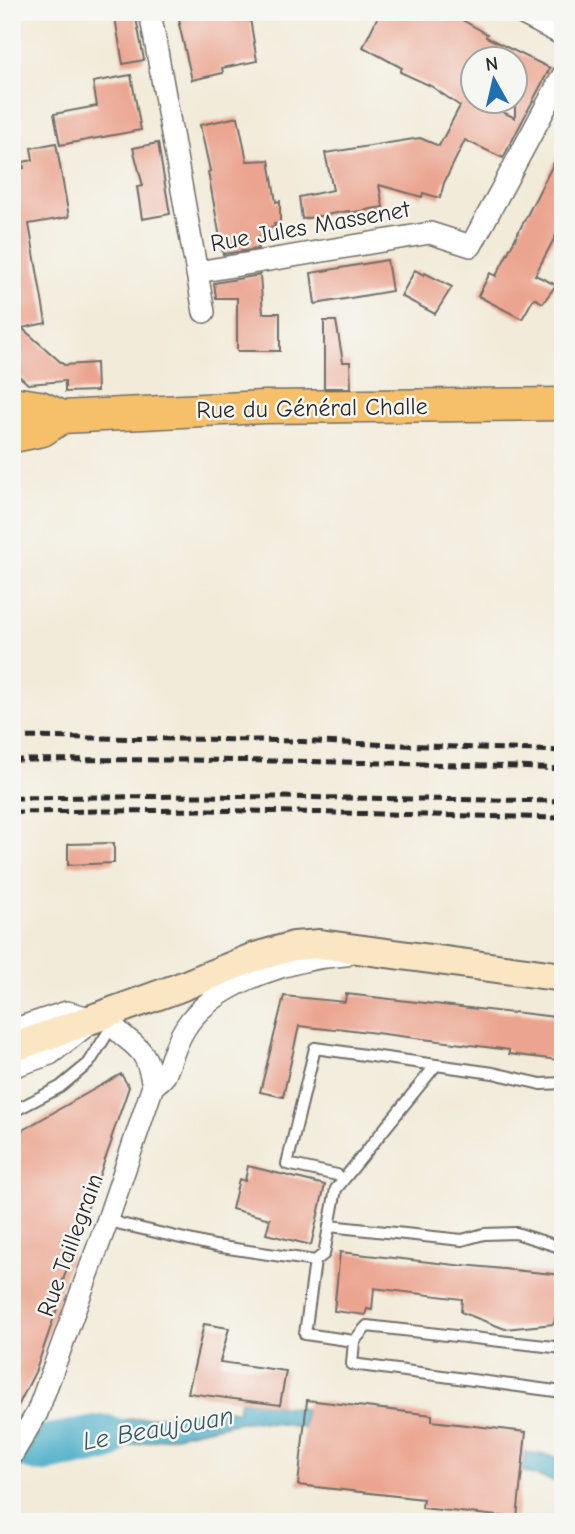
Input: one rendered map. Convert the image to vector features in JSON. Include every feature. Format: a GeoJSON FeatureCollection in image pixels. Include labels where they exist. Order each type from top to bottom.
{"type":"FeatureCollection","features":[{"type":"Feature","properties":{"kind":"main road","name":"Rue du Général Challe"},"geometry":{"type":"LineString","coordinates":[[12,403],[40,407],[62,416],[264,407],[563,404]]}},
{"type":"Feature","properties":{"kind":"main road","name":"Rue du Général Challe"},"geometry":{"type":"LineString","coordinates":[[13,429],[42,430],[62,416]]}},
{"type":"Feature","properties":{"kind":"main road"},"geometry":{"type":"LineString","coordinates":[[12,1048],[105,1020],[252,958],[294,946],[320,944],[563,976]]}},
{"type":"Feature","properties":{"kind":"street","name":"Rue Jules Massenet"},"geometry":{"type":"LineString","coordinates":[[150,12],[204,312]]}},
{"type":"Feature","properties":{"kind":"street"},"geometry":{"type":"LineString","coordinates":[[519,12],[563,35]]}},
{"type":"Feature","properties":{"kind":"street","name":"Rue Jules Massenet"},"geometry":{"type":"LineString","coordinates":[[197,272],[430,233],[471,246],[563,75]]}},
{"type":"Feature","properties":{"kind":"street","name":"Rue Taillegrain"},"geometry":{"type":"LineString","coordinates":[[12,1455],[37,1413],[153,1086],[165,1074],[188,1023],[200,1010],[228,989],[272,969],[327,956],[383,952]]}},
{"type":"Feature","properties":{"kind":"street"},"geometry":{"type":"LineString","coordinates":[[12,1030],[67,1012],[105,1020],[143,1054],[153,1086]]}},
{"type":"Feature","properties":{"kind":"street"},"geometry":{"type":"LineString","coordinates":[[12,1067],[50,1054],[105,1020]]}},
{"type":"Feature","properties":{"kind":"lane"},"geometry":{"type":"LineString","coordinates":[[12,1112],[60,1087],[89,1063],[105,1020]]}},
{"type":"Feature","properties":{"kind":"lane"},"geometry":{"type":"LineString","coordinates":[[337,1175],[287,1164],[316,1048],[493,1073],[541,1084],[563,1083]]}},
{"type":"Feature","properties":{"kind":"lane"},"geometry":{"type":"LineString","coordinates":[[354,1341],[305,1334],[315,1261],[324,1254],[335,1189],[436,1065]]}},
{"type":"Feature","properties":{"kind":"lane"},"geometry":{"type":"LineString","coordinates":[[108,1219],[215,1246],[315,1261]]}},
{"type":"Feature","properties":{"kind":"lane"},"geometry":{"type":"LineString","coordinates":[[329,1226],[463,1240],[484,1234],[516,1233],[563,1248]]}},
{"type":"Feature","properties":{"kind":"lane"},"geometry":{"type":"LineString","coordinates":[[563,1348],[367,1326],[354,1341],[352,1364],[563,1392]]}},
{"type":"Feature","properties":{"kind":"water"},"geometry":{"type":"Polygon","coordinates":[[[240,1400],[305,1409],[303,1427],[259,1421],[239,1422],[30,1467],[52,1427],[228,1410],[238,1412],[240,1400]]]}},
{"type":"Feature","properties":{"kind":"water"},"geometry":{"type":"Polygon","coordinates":[[[524,1452],[563,1458],[563,1484],[522,1471],[524,1452]]]}},
{"type":"Feature","properties":{"kind":"building"},"geometry":{"type":"Polygon","coordinates":[[[114,12],[135,12],[144,60],[123,64],[114,12]]]}},
{"type":"Feature","properties":{"kind":"building"},"geometry":{"type":"Polygon","coordinates":[[[178,12],[249,12],[257,61],[222,68],[223,73],[192,80],[178,12]]]}},
{"type":"Feature","properties":{"kind":"building"},"geometry":{"type":"Polygon","coordinates":[[[380,12],[448,12],[505,46],[460,46],[460,106],[431,86],[400,72],[402,68],[363,47],[380,12]]]}},
{"type":"Feature","properties":{"kind":"building"},"geometry":{"type":"Polygon","coordinates":[[[530,58],[550,68],[530,106],[530,58]]]}},
{"type":"Feature","properties":{"kind":"building"},"geometry":{"type":"Polygon","coordinates":[[[131,75],[141,130],[60,145],[54,114],[97,106],[93,82],[131,75]]]}},
{"type":"Feature","properties":{"kind":"building"},"geometry":{"type":"Polygon","coordinates":[[[460,106],[460,116],[525,116],[503,158],[465,140],[444,183],[440,198],[423,193],[422,197],[379,185],[383,207],[302,219],[299,197],[333,190],[325,153],[420,138],[439,146],[460,106]]]}},
{"type":"Feature","properties":{"kind":"building"},"geometry":{"type":"Polygon","coordinates":[[[238,117],[247,161],[269,160],[276,202],[280,201],[280,223],[274,224],[275,227],[263,229],[264,235],[257,237],[258,249],[223,254],[200,125],[238,117]]]}},
{"type":"Feature","properties":{"kind":"building"},"geometry":{"type":"Polygon","coordinates":[[[56,143],[69,217],[29,224],[46,323],[22,328],[64,365],[96,363],[97,391],[65,392],[65,381],[28,384],[12,370],[12,171],[24,168],[23,162],[33,160],[31,148],[56,143]]]}},
{"type":"Feature","properties":{"kind":"building"},"geometry":{"type":"Polygon","coordinates":[[[158,143],[170,214],[142,219],[137,187],[143,186],[133,148],[158,143]]]}},
{"type":"Feature","properties":{"kind":"building"},"geometry":{"type":"Polygon","coordinates":[[[563,145],[563,222],[535,275],[556,285],[543,303],[534,298],[522,319],[478,296],[490,273],[496,276],[563,145]]]}},
{"type":"Feature","properties":{"kind":"building"},"geometry":{"type":"Polygon","coordinates":[[[387,260],[392,291],[315,304],[311,273],[387,260]]]}},
{"type":"Feature","properties":{"kind":"building"},"geometry":{"type":"Polygon","coordinates":[[[415,270],[452,287],[435,314],[401,296],[415,270]]]}},
{"type":"Feature","properties":{"kind":"building"},"geometry":{"type":"Polygon","coordinates":[[[260,275],[263,313],[280,313],[280,351],[237,351],[237,298],[216,298],[214,283],[260,275]]]}},
{"type":"Feature","properties":{"kind":"building"},"geometry":{"type":"Polygon","coordinates":[[[324,321],[336,321],[343,362],[350,362],[351,388],[324,388],[324,321]]]}},
{"type":"Feature","properties":{"kind":"building"},"geometry":{"type":"Polygon","coordinates":[[[114,843],[114,863],[68,865],[68,844],[114,843]]]}},
{"type":"Feature","properties":{"kind":"building"},"geometry":{"type":"Polygon","coordinates":[[[346,994],[563,1018],[563,1057],[558,1060],[509,1054],[509,1050],[337,1028],[335,1030],[299,1026],[283,1097],[260,1092],[284,996],[345,1002],[346,994]]]}},
{"type":"Feature","properties":{"kind":"building"},"geometry":{"type":"Polygon","coordinates":[[[121,1074],[129,1087],[74,1246],[59,1293],[62,1294],[36,1370],[12,1418],[12,1136],[121,1074]]]}},
{"type":"Feature","properties":{"kind":"building"},"geometry":{"type":"Polygon","coordinates":[[[248,1166],[325,1185],[311,1245],[266,1234],[270,1219],[232,1209],[239,1179],[245,1181],[248,1166]]]}},
{"type":"Feature","properties":{"kind":"building"},"geometry":{"type":"Polygon","coordinates":[[[340,1252],[563,1275],[563,1309],[557,1309],[554,1324],[505,1329],[461,1312],[462,1299],[374,1288],[372,1310],[367,1309],[365,1315],[334,1311],[340,1252]]]}},
{"type":"Feature","properties":{"kind":"building"},"geometry":{"type":"Polygon","coordinates":[[[204,1324],[229,1328],[220,1362],[286,1371],[280,1405],[188,1393],[204,1324]]]}},
{"type":"Feature","properties":{"kind":"building"},"geometry":{"type":"Polygon","coordinates":[[[307,1400],[432,1415],[432,1421],[526,1432],[517,1518],[422,1508],[423,1499],[298,1485],[307,1400]]]}},
{"type":"Feature","properties":{"kind":"waterway","name":"Le Beaujouan"},"geometry":{"type":"LineString","coordinates":[[12,1441],[41,1449],[105,1438]]}},
{"type":"Feature","properties":{"kind":"railway"},"geometry":{"type":"LineString","coordinates":[[12,737],[262,740],[563,751]]}},
{"type":"Feature","properties":{"kind":"railway"},"geometry":{"type":"LineString","coordinates":[[12,760],[288,761],[563,769]]}},
{"type":"Feature","properties":{"kind":"railway"},"geometry":{"type":"LineString","coordinates":[[12,798],[203,796],[563,801]]}},
{"type":"Feature","properties":{"kind":"railway"},"geometry":{"type":"LineString","coordinates":[[12,812],[205,810],[563,818]]}}]}
